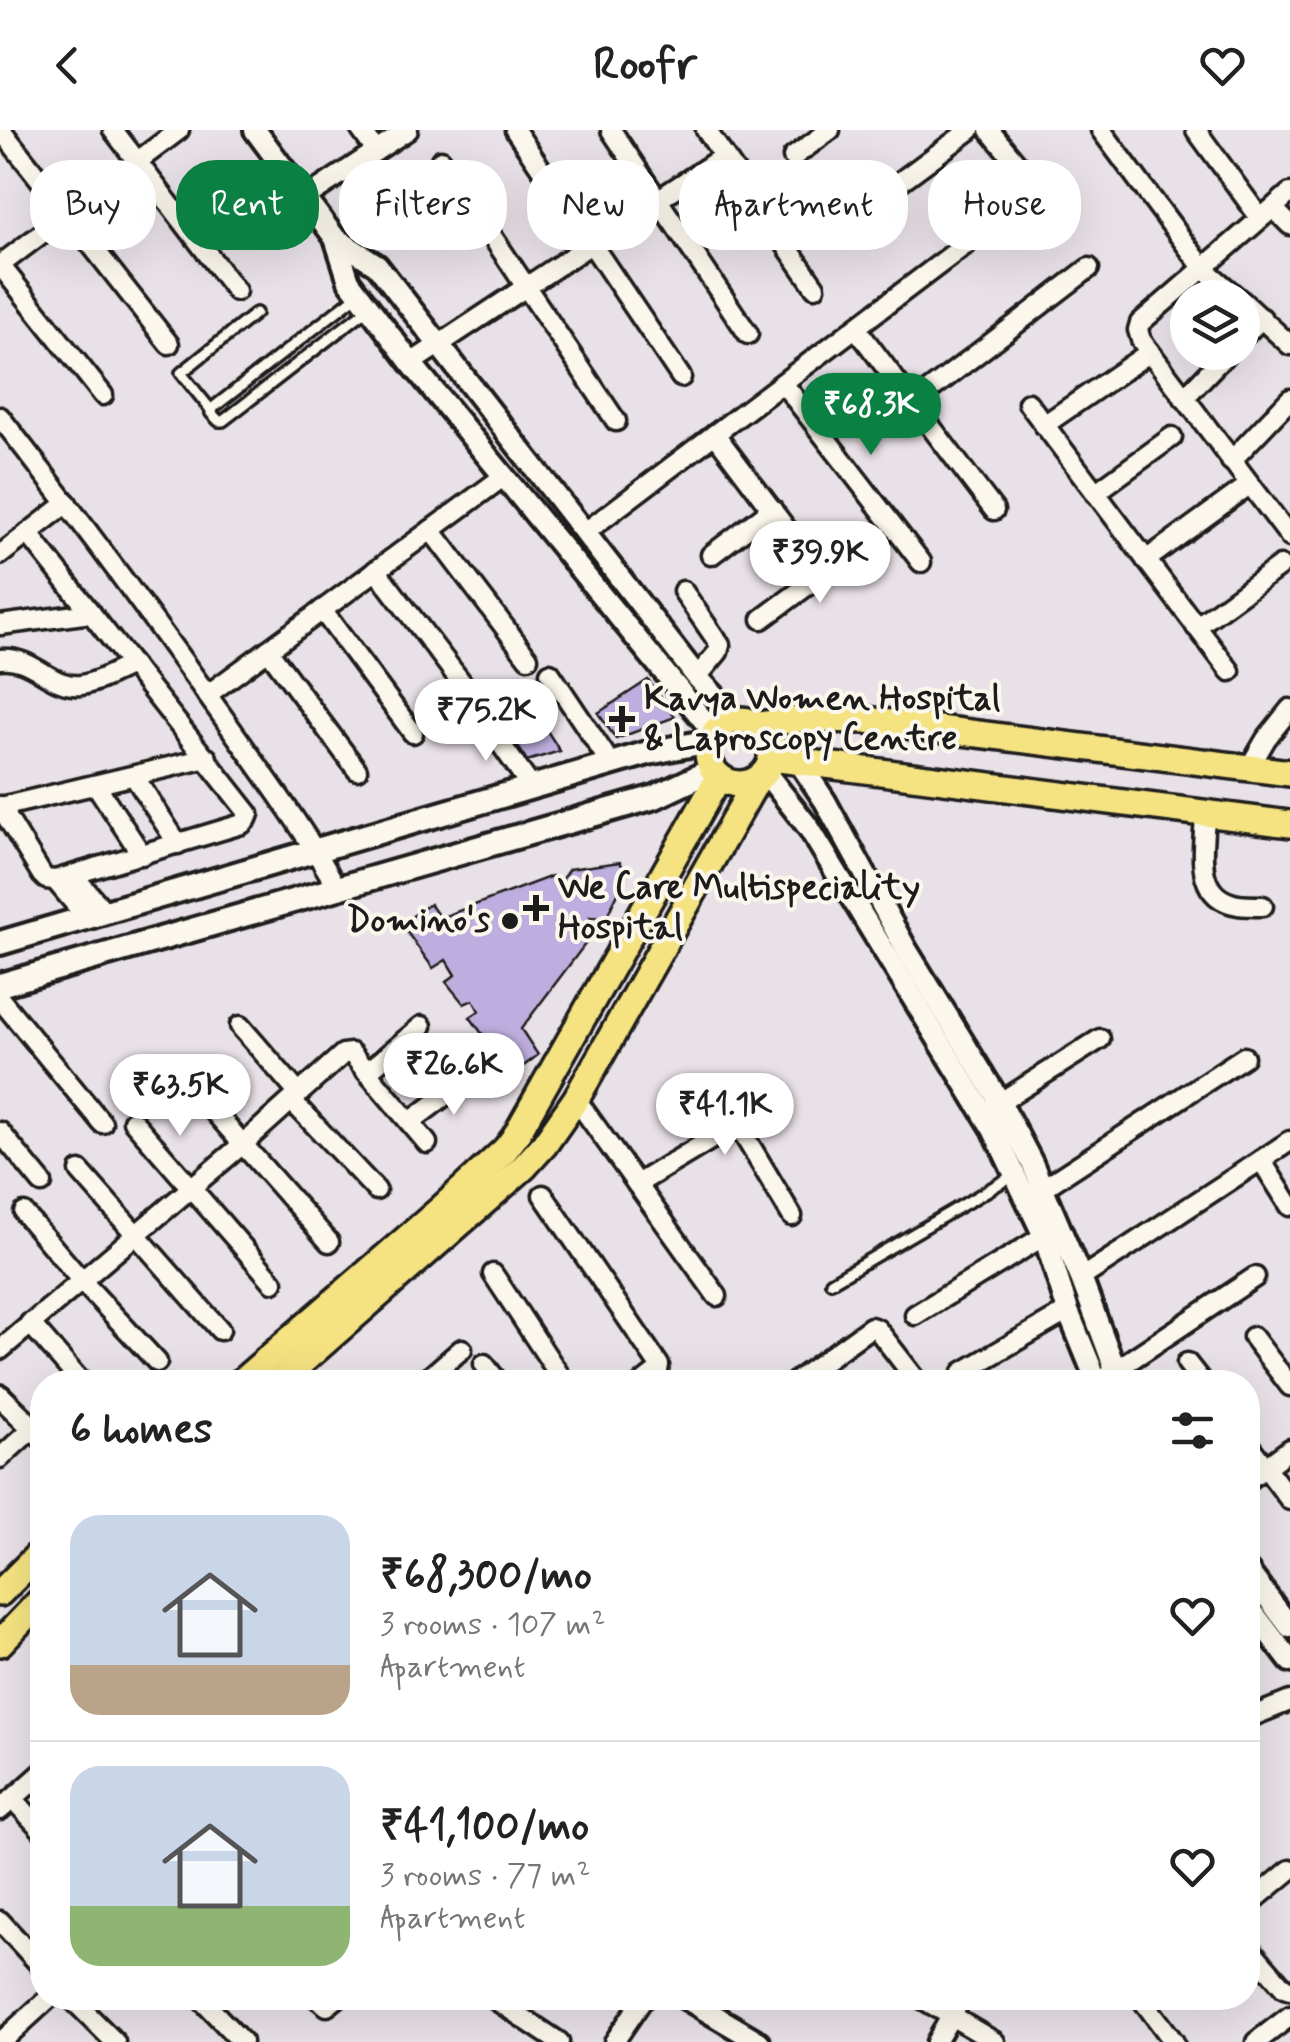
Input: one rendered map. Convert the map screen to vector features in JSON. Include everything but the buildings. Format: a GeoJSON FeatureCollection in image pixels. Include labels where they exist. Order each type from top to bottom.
{"type":"FeatureCollection","features":[{"type":"Feature","properties":{"kind":"main road"},"geometry":{"type":"LineString","coordinates":[[0,943],[729,730],[800,719],[866,720],[1290,774]]}},
{"type":"Feature","properties":{"kind":"main road"},"geometry":{"type":"LineString","coordinates":[[293,1370],[524,1168],[576,1099],[764,770],[770,740],[729,730]]}},
{"type":"Feature","properties":{"kind":"main road"},"geometry":{"type":"LineString","coordinates":[[729,730],[708,756],[716,774],[738,784],[764,770],[799,762],[1290,824]]}},
{"type":"Feature","properties":{"kind":"main road"},"geometry":{"type":"LineString","coordinates":[[0,985],[655,797],[716,774]]}},
{"type":"Feature","properties":{"kind":"main road"},"geometry":{"type":"LineString","coordinates":[[255,1370],[442,1208],[516,1137],[716,774]]}},
{"type":"Feature","properties":{"kind":"main road"},"geometry":{"type":"LineString","coordinates":[[0,1593],[30,1562]]}},
{"type":"Feature","properties":{"kind":"main road"},"geometry":{"type":"LineString","coordinates":[[0,1643],[30,1612]]}},
{"type":"Feature","properties":{"kind":"street"},"geometry":{"type":"LineString","coordinates":[[1,130],[30,167]]}},
{"type":"Feature","properties":{"kind":"street"},"geometry":{"type":"LineString","coordinates":[[113,130],[136,160]]}},
{"type":"Feature","properties":{"kind":"street"},"geometry":{"type":"LineString","coordinates":[[140,160],[179,130]]}},
{"type":"Feature","properties":{"kind":"street"},"geometry":{"type":"LineString","coordinates":[[255,130],[277,160]]}},
{"type":"Feature","properties":{"kind":"street"},"geometry":{"type":"LineString","coordinates":[[362,130],[376,151]]}},
{"type":"Feature","properties":{"kind":"street"},"geometry":{"type":"LineString","coordinates":[[319,189],[408,130]]}},
{"type":"Feature","properties":{"kind":"street"},"geometry":{"type":"LineString","coordinates":[[515,130],[535,160]]}},
{"type":"Feature","properties":{"kind":"street"},"geometry":{"type":"LineString","coordinates":[[611,130],[631,160]]}},
{"type":"Feature","properties":{"kind":"street"},"geometry":{"type":"LineString","coordinates":[[706,130],[815,288]]}},
{"type":"Feature","properties":{"kind":"street"},"geometry":{"type":"LineString","coordinates":[[793,157],[830,130]]}},
{"type":"Feature","properties":{"kind":"street"},"geometry":{"type":"LineString","coordinates":[[908,176],[970,130]]}},
{"type":"Feature","properties":{"kind":"street"},"geometry":{"type":"LineString","coordinates":[[584,533],[1031,195],[1033,184],[990,130]]}},
{"type":"Feature","properties":{"kind":"street"},"geometry":{"type":"LineString","coordinates":[[1101,130],[1204,269],[1217,280]]}},
{"type":"Feature","properties":{"kind":"street"},"geometry":{"type":"LineString","coordinates":[[1196,130],[1266,213],[1290,225]]}},
{"type":"Feature","properties":{"kind":"street"},"geometry":{"type":"LineString","coordinates":[[659,199],[724,156]]}},
{"type":"Feature","properties":{"kind":"street"},"geometry":{"type":"LineString","coordinates":[[156,186],[176,212]]}},
{"type":"Feature","properties":{"kind":"street"},"geometry":{"type":"LineString","coordinates":[[1290,193],[1140,323],[1138,330],[1150,352],[1290,538]]}},
{"type":"Feature","properties":{"kind":"street"},"geometry":{"type":"LineString","coordinates":[[659,201],[748,334]]}},
{"type":"Feature","properties":{"kind":"street"},"geometry":{"type":"LineString","coordinates":[[319,217],[335,238],[377,266],[697,677],[729,730]]}},
{"type":"Feature","properties":{"kind":"street"},"geometry":{"type":"LineString","coordinates":[[335,238],[348,282],[410,362],[503,477],[729,730]]}},
{"type":"Feature","properties":{"kind":"street"},"geometry":{"type":"LineString","coordinates":[[30,242],[0,264],[102,395]]}},
{"type":"Feature","properties":{"kind":"street"},"geometry":{"type":"LineString","coordinates":[[96,250],[170,344]]}},
{"type":"Feature","properties":{"kind":"street"},"geometry":{"type":"LineString","coordinates":[[205,250],[236,291]]}},
{"type":"Feature","properties":{"kind":"street"},"geometry":{"type":"LineString","coordinates":[[501,250],[616,421]]}},
{"type":"Feature","properties":{"kind":"street"},"geometry":{"type":"LineString","coordinates":[[410,362],[583,250]]}},
{"type":"Feature","properties":{"kind":"street"},"geometry":{"type":"LineString","coordinates":[[596,250],[682,377]]}},
{"type":"Feature","properties":{"kind":"street"},"geometry":{"type":"LineString","coordinates":[[913,404],[1088,268]]}},
{"type":"Feature","properties":{"kind":"street"},"geometry":{"type":"LineString","coordinates":[[1262,318],[1290,345]]}},
{"type":"Feature","properties":{"kind":"street"},"geometry":{"type":"LineString","coordinates":[[856,328],[994,510]]}},
{"type":"Feature","properties":{"kind":"street"},"geometry":{"type":"LineString","coordinates":[[1044,425],[1150,352]]}},
{"type":"Feature","properties":{"kind":"street"},"geometry":{"type":"LineString","coordinates":[[1184,398],[1211,370]]}},
{"type":"Feature","properties":{"kind":"street"},"geometry":{"type":"LineString","coordinates":[[784,382],[921,562]]}},
{"type":"Feature","properties":{"kind":"street"},"geometry":{"type":"LineString","coordinates":[[1232,462],[1290,400]]}},
{"type":"Feature","properties":{"kind":"street"},"geometry":{"type":"LineString","coordinates":[[1028,404],[1230,671]]}},
{"type":"Feature","properties":{"kind":"street"},"geometry":{"type":"LineString","coordinates":[[0,417],[207,695],[316,850],[337,888]]}},
{"type":"Feature","properties":{"kind":"street"},"geometry":{"type":"LineString","coordinates":[[715,434],[821,575]]}},
{"type":"Feature","properties":{"kind":"street"},"geometry":{"type":"LineString","coordinates":[[1095,493],[1172,437]]}},
{"type":"Feature","properties":{"kind":"street"},"geometry":{"type":"LineString","coordinates":[[207,695],[503,477]]}},
{"type":"Feature","properties":{"kind":"street"},"geometry":{"type":"LineString","coordinates":[[1146,560],[1249,485]]}},
{"type":"Feature","properties":{"kind":"street"},"geometry":{"type":"LineString","coordinates":[[0,555],[67,504]]}},
{"type":"Feature","properties":{"kind":"street"},"geometry":{"type":"LineString","coordinates":[[710,555],[772,509]]}},
{"type":"Feature","properties":{"kind":"street"},"geometry":{"type":"LineString","coordinates":[[431,530],[528,658]]}},
{"type":"Feature","properties":{"kind":"street"},"geometry":{"type":"LineString","coordinates":[[28,533],[207,758],[249,814],[242,824],[74,876],[54,880],[42,875],[1,807],[207,758]]}},
{"type":"Feature","properties":{"kind":"street"},"geometry":{"type":"LineString","coordinates":[[762,619],[850,554]]}},
{"type":"Feature","properties":{"kind":"street"},"geometry":{"type":"LineString","coordinates":[[1196,626],[1280,566]]}},
{"type":"Feature","properties":{"kind":"street"},"geometry":{"type":"LineString","coordinates":[[376,570],[532,788]]}},
{"type":"Feature","properties":{"kind":"street"},"geometry":{"type":"LineString","coordinates":[[683,590],[720,645],[697,677]]}},
{"type":"Feature","properties":{"kind":"street"},"geometry":{"type":"LineString","coordinates":[[322,610],[413,733]]}},
{"type":"Feature","properties":{"kind":"street"},"geometry":{"type":"LineString","coordinates":[[0,625],[91,612]]}},
{"type":"Feature","properties":{"kind":"street"},"geometry":{"type":"LineString","coordinates":[[268,650],[357,770]]}},
{"type":"Feature","properties":{"kind":"street"},"geometry":{"type":"LineString","coordinates":[[0,659],[22,660],[76,686],[132,664]]}},
{"type":"Feature","properties":{"kind":"street"},"geometry":{"type":"LineString","coordinates":[[550,674],[610,764]]}},
{"type":"Feature","properties":{"kind":"street"},"geometry":{"type":"LineString","coordinates":[[1249,768],[1290,709]]}},
{"type":"Feature","properties":{"kind":"street"},"geometry":{"type":"LineString","coordinates":[[799,762],[825,800],[1081,1278],[1103,1370]]}},
{"type":"Feature","properties":{"kind":"street"},"geometry":{"type":"LineString","coordinates":[[764,770],[810,828],[992,1107],[1016,1174],[1036,1194],[1044,1236],[1068,1310],[1100,1370]]}},
{"type":"Feature","properties":{"kind":"street"},"geometry":{"type":"LineString","coordinates":[[134,776],[178,844]]}},
{"type":"Feature","properties":{"kind":"street"},"geometry":{"type":"LineString","coordinates":[[96,786],[142,854]]}},
{"type":"Feature","properties":{"kind":"street"},"geometry":{"type":"LineString","coordinates":[[1205,814],[1205,880],[1214,893],[1234,905],[1263,906]]}},
{"type":"Feature","properties":{"kind":"street"},"geometry":{"type":"LineString","coordinates":[[74,876],[96,915]]}},
{"type":"Feature","properties":{"kind":"street"},"geometry":{"type":"LineString","coordinates":[[54,880],[96,915]]}},
{"type":"Feature","properties":{"kind":"street"},"geometry":{"type":"LineString","coordinates":[[0,999],[102,1122]]}},
{"type":"Feature","properties":{"kind":"street"},"geometry":{"type":"LineString","coordinates":[[240,1026],[376,1190]]}},
{"type":"Feature","properties":{"kind":"street"},"geometry":{"type":"LineString","coordinates":[[367,1072],[422,1026]]}},
{"type":"Feature","properties":{"kind":"street"},"geometry":{"type":"LineString","coordinates":[[992,1107],[1100,1038]]}},
{"type":"Feature","properties":{"kind":"street"},"geometry":{"type":"LineString","coordinates":[[0,1350],[347,1052],[427,1143]]}},
{"type":"Feature","properties":{"kind":"street"},"geometry":{"type":"LineString","coordinates":[[1036,1194],[1244,1056]]}},
{"type":"Feature","properties":{"kind":"street"},"geometry":{"type":"LineString","coordinates":[[180,1074],[328,1242]]}},
{"type":"Feature","properties":{"kind":"street"},"geometry":{"type":"LineString","coordinates":[[410,1122],[471,1076]]}},
{"type":"Feature","properties":{"kind":"street"},"geometry":{"type":"LineString","coordinates":[[576,1099],[717,1296]]}},
{"type":"Feature","properties":{"kind":"street"},"geometry":{"type":"LineString","coordinates":[[133,1121],[273,1282]]}},
{"type":"Feature","properties":{"kind":"street"},"geometry":{"type":"LineString","coordinates":[[637,1184],[724,1131],[737,1130],[742,1132],[792,1216]]}},
{"type":"Feature","properties":{"kind":"street"},"geometry":{"type":"LineString","coordinates":[[0,1132],[42,1182]]}},
{"type":"Feature","properties":{"kind":"street"},"geometry":{"type":"LineString","coordinates":[[1081,1278],[1290,1141]]}},
{"type":"Feature","properties":{"kind":"street"},"geometry":{"type":"LineString","coordinates":[[1261,1160],[1290,1206]]}},
{"type":"Feature","properties":{"kind":"street"},"geometry":{"type":"LineString","coordinates":[[80,1171],[220,1330]]}},
{"type":"Feature","properties":{"kind":"street"},"geometry":{"type":"LineString","coordinates":[[542,1195],[659,1364],[658,1370]]}},
{"type":"Feature","properties":{"kind":"street"},"geometry":{"type":"LineString","coordinates":[[24,1213],[157,1362]]}},
{"type":"Feature","properties":{"kind":"street"},"geometry":{"type":"LineString","coordinates":[[915,1315],[1044,1236]]}},
{"type":"Feature","properties":{"kind":"street"},"geometry":{"type":"LineString","coordinates":[[493,1274],[556,1370]]}},
{"type":"Feature","properties":{"kind":"street"},"geometry":{"type":"LineString","coordinates":[[1119,1370],[1255,1276]]}},
{"type":"Feature","properties":{"kind":"street"},"geometry":{"type":"LineString","coordinates":[[966,1370],[1068,1310]]}},
{"type":"Feature","properties":{"kind":"street"},"geometry":{"type":"LineString","coordinates":[[30,1323],[71,1370]]}},
{"type":"Feature","properties":{"kind":"street"},"geometry":{"type":"LineString","coordinates":[[811,1370],[871,1326],[878,1328],[907,1370]]}},
{"type":"Feature","properties":{"kind":"street"},"geometry":{"type":"LineString","coordinates":[[1253,1338],[1290,1386]]}},
{"type":"Feature","properties":{"kind":"street"},"geometry":{"type":"LineString","coordinates":[[438,1370],[462,1349]]}},
{"type":"Feature","properties":{"kind":"street"},"geometry":{"type":"LineString","coordinates":[[1187,1363],[1193,1370]]}},
{"type":"Feature","properties":{"kind":"street"},"geometry":{"type":"LineString","coordinates":[[484,1364],[489,1370]]}},
{"type":"Feature","properties":{"kind":"street"},"geometry":{"type":"LineString","coordinates":[[0,1396],[30,1425]]}},
{"type":"Feature","properties":{"kind":"street"},"geometry":{"type":"LineString","coordinates":[[0,1458],[30,1438]]}},
{"type":"Feature","properties":{"kind":"street"},"geometry":{"type":"LineString","coordinates":[[1260,1471],[1290,1449]]}},
{"type":"Feature","properties":{"kind":"street"},"geometry":{"type":"LineString","coordinates":[[1260,1460],[1290,1500]]}},
{"type":"Feature","properties":{"kind":"street"},"geometry":{"type":"LineString","coordinates":[[1260,1587],[1290,1627]]}},
{"type":"Feature","properties":{"kind":"street"},"geometry":{"type":"LineString","coordinates":[[1260,1622],[1290,1662]]}},
{"type":"Feature","properties":{"kind":"street"},"geometry":{"type":"LineString","coordinates":[[1260,1713],[1290,1701]]}},
{"type":"Feature","properties":{"kind":"street"},"geometry":{"type":"LineString","coordinates":[[30,1784],[7,1804],[30,1821]]}},
{"type":"Feature","properties":{"kind":"street"},"geometry":{"type":"LineString","coordinates":[[1260,1895],[1290,1870]]}},
{"type":"Feature","properties":{"kind":"street"},"geometry":{"type":"LineString","coordinates":[[1,1924],[30,1954]]}},
{"type":"Feature","properties":{"kind":"street"},"geometry":{"type":"LineString","coordinates":[[1260,1960],[1290,1990]]}},
{"type":"Feature","properties":{"kind":"street"},"geometry":{"type":"LineString","coordinates":[[1,2042],[37,2010]]}},
{"type":"Feature","properties":{"kind":"street"},"geometry":{"type":"LineString","coordinates":[[83,2010],[115,2042]]}},
{"type":"Feature","properties":{"kind":"street"},"geometry":{"type":"LineString","coordinates":[[211,2010],[242,2042]]}},
{"type":"Feature","properties":{"kind":"street"},"geometry":{"type":"LineString","coordinates":[[511,2010],[560,2042]]}},
{"type":"Feature","properties":{"kind":"street"},"geometry":{"type":"LineString","coordinates":[[614,2042],[636,2010]]}},
{"type":"Feature","properties":{"kind":"street"},"geometry":{"type":"LineString","coordinates":[[705,2010],[759,2042]]}},
{"type":"Feature","properties":{"kind":"street"},"geometry":{"type":"LineString","coordinates":[[941,2010],[995,2042]]}},
{"type":"Feature","properties":{"kind":"street"},"geometry":{"type":"LineString","coordinates":[[936,2042],[955,2010]]}},
{"type":"Feature","properties":{"kind":"street"},"geometry":{"type":"LineString","coordinates":[[1150,2010],[1174,2042]]}},
{"type":"Feature","properties":{"kind":"street"},"geometry":{"type":"LineString","coordinates":[[1256,2042],[1290,2016]]}},
{"type":"Feature","properties":{"kind":"lane"},"geometry":{"type":"LineString","coordinates":[[256,314],[181,373],[212,410],[214,418],[223,421],[364,301]]}},
{"type":"Feature","properties":{"kind":"lane"},"geometry":{"type":"LineString","coordinates":[[212,410],[364,301]]}},
{"type":"Feature","properties":{"kind":"lane"},"geometry":{"type":"LineString","coordinates":[[831,1282],[1016,1174]]}},
{"type":"Feature","properties":{"kind":"place","name":"Kavya Women Hospital & Laproscopy Centre"},"geometry":{"type":"Point","coordinates":[622,719]}},
{"type":"Feature","properties":{"kind":"place","name":"We Care Multispeciality Hospital"},"geometry":{"type":"Point","coordinates":[536,908]}},
{"type":"Feature","properties":{"kind":"place","name":"Domino's"},"geometry":{"type":"Point","coordinates":[510,921]}}]}
